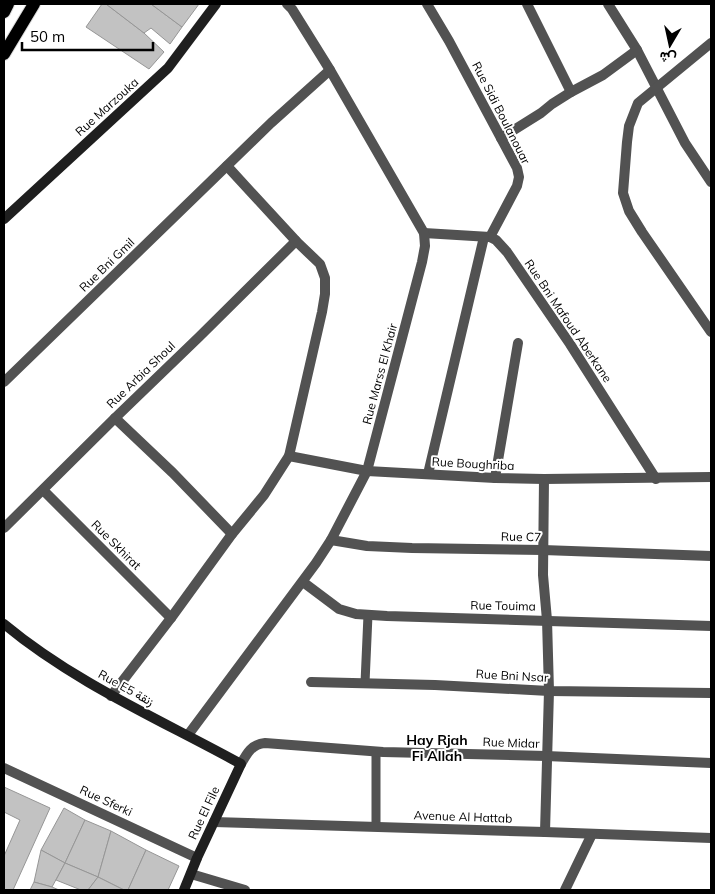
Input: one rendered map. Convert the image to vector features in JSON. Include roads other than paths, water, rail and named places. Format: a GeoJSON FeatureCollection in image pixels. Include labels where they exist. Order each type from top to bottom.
{"type":"FeatureCollection","features":[{"type":"Feature","properties":{"kind":"main road"},"geometry":{"type":"LineString","coordinates":[[4,12],[8,4]]}},
{"type":"Feature","properties":{"kind":"main road"},"geometry":{"type":"LineString","coordinates":[[4,54],[34,4]]}},
{"type":"Feature","properties":{"kind":"street","name":"Rue Marzouka"},"geometry":{"type":"LineString","coordinates":[[4,219],[168,68],[216,4]]}},
{"type":"Feature","properties":{"kind":"street"},"geometry":{"type":"LineString","coordinates":[[287,4],[330,70],[424,233],[487,237]]}},
{"type":"Feature","properties":{"kind":"street","name":"Rue Sidi Boulanouar"},"geometry":{"type":"LineString","coordinates":[[427,4],[502,138],[517,168],[519,177],[514,191],[487,237],[428,474]]}},
{"type":"Feature","properties":{"kind":"street"},"geometry":{"type":"LineString","coordinates":[[527,4],[571,92]]}},
{"type":"Feature","properties":{"kind":"street"},"geometry":{"type":"LineString","coordinates":[[608,4],[637,50],[685,143],[707,168],[711,182]]}},
{"type":"Feature","properties":{"kind":"street"},"geometry":{"type":"LineString","coordinates":[[711,43],[638,103],[629,126],[626,142],[623,193],[629,211],[642,232],[711,332]]}},
{"type":"Feature","properties":{"kind":"street"},"geometry":{"type":"LineString","coordinates":[[502,138],[571,92],[603,75],[637,50]]}},
{"type":"Feature","properties":{"kind":"street","name":"Rue Bni Gmil"},"geometry":{"type":"LineString","coordinates":[[4,382],[271,123],[330,70]]}},
{"type":"Feature","properties":{"kind":"street"},"geometry":{"type":"LineString","coordinates":[[111,696],[232,534],[264,495],[289,456],[322,312],[325,278],[320,264],[296,241],[227,166]]}},
{"type":"Feature","properties":{"kind":"street","name":"Rue Marss El Khair"},"geometry":{"type":"LineString","coordinates":[[188,735],[303,582],[331,540],[367,471],[422,262],[425,246],[424,233]]}},
{"type":"Feature","properties":{"kind":"street","name":"Rue Bni Mafoud Aberkane"},"geometry":{"type":"LineString","coordinates":[[487,237],[496,240],[507,252],[570,344],[656,478]]}},
{"type":"Feature","properties":{"kind":"street","name":"Rue Arbia Shoul"},"geometry":{"type":"LineString","coordinates":[[4,528],[296,241]]}},
{"type":"Feature","properties":{"kind":"street"},"geometry":{"type":"LineString","coordinates":[[495,478],[518,344]]}},
{"type":"Feature","properties":{"kind":"street"},"geometry":{"type":"LineString","coordinates":[[115,418],[173,473],[232,534]]}},
{"type":"Feature","properties":{"kind":"street","name":"Rue Boughriba"},"geometry":{"type":"LineString","coordinates":[[289,456],[367,471],[495,478],[711,477]]}},
{"type":"Feature","properties":{"kind":"street"},"geometry":{"type":"LineString","coordinates":[[544,479],[543,576],[547,620],[548,691],[545,832]]}},
{"type":"Feature","properties":{"kind":"street","name":"Rue Skhirat"},"geometry":{"type":"LineString","coordinates":[[43,490],[170,618]]}},
{"type":"Feature","properties":{"kind":"street","name":"Rue C7"},"geometry":{"type":"LineString","coordinates":[[331,540],[367,546],[412,548],[543,550],[711,556]]}},
{"type":"Feature","properties":{"kind":"street","name":"Rue Touima"},"geometry":{"type":"LineString","coordinates":[[303,582],[339,609],[356,614],[711,626]]}},
{"type":"Feature","properties":{"kind":"street","name":"Rue E5 زنقة"},"geometry":{"type":"LineString","coordinates":[[4,624],[47,656],[111,696],[241,764]]}},
{"type":"Feature","properties":{"kind":"street","name":"Rue Bni Nsar"},"geometry":{"type":"LineString","coordinates":[[311,682],[435,685],[548,691],[711,694]]}},
{"type":"Feature","properties":{"kind":"street","name":"Rue Midar"},"geometry":{"type":"LineString","coordinates":[[251,748],[265,743],[376,752],[546,756],[711,763]]}},
{"type":"Feature","properties":{"kind":"street","name":"Rue El File"},"geometry":{"type":"LineString","coordinates":[[184,890],[241,764],[251,748]]}},
{"type":"Feature","properties":{"kind":"street","name":"Rue Sferki"},"geometry":{"type":"LineString","coordinates":[[4,768],[197,858]]}},
{"type":"Feature","properties":{"kind":"street","name":"Avenue Al Hattab"},"geometry":{"type":"LineString","coordinates":[[214,822],[711,838]]}},
{"type":"Feature","properties":{"kind":"street"},"geometry":{"type":"LineString","coordinates":[[564,890],[592,834]]}},
{"type":"Feature","properties":{"kind":"street"},"geometry":{"type":"LineString","coordinates":[[191,874],[245,890]]}},
{"type":"Feature","properties":{"kind":"lane"},"geometry":{"type":"LineString","coordinates":[[366,683],[368,615]]}},
{"type":"Feature","properties":{"kind":"lane"},"geometry":{"type":"LineString","coordinates":[[376,752],[376,826]]}},
{"type":"Feature","properties":{"kind":"district","name":"Hay Rjah Fi Allah"},"geometry":{"type":"Point","coordinates":[437,748]}}]}
